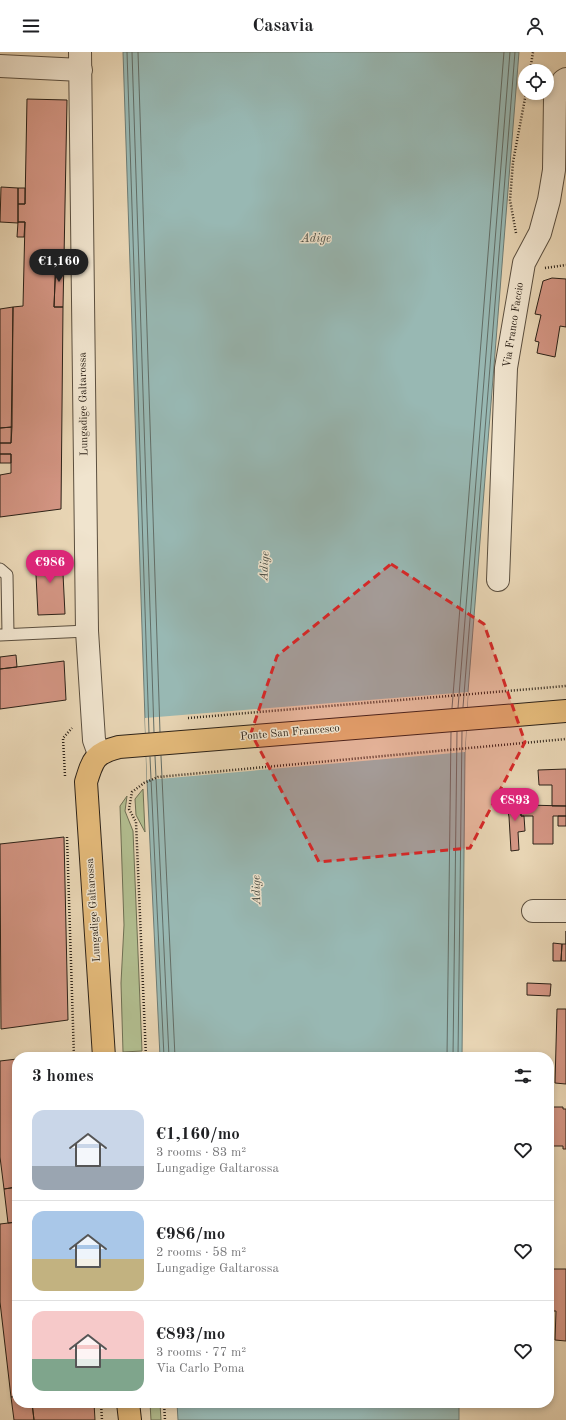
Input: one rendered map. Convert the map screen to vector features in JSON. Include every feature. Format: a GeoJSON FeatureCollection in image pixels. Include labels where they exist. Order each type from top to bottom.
{"type":"FeatureCollection","features":[{"type":"Feature","properties":{"kind":"main road","name":"Ponte San Francesco"},"geometry":{"type":"LineString","coordinates":[[103,755],[496,716],[566,711]]}},
{"type":"Feature","properties":{"kind":"main road","name":"Lungadige Galtarossa"},"geometry":{"type":"LineString","coordinates":[[103,755],[86,782],[104,1052]]}},
{"type":"Feature","properties":{"kind":"main road"},"geometry":{"type":"LineString","coordinates":[[129,1408],[130,1420]]}},
{"type":"Feature","properties":{"kind":"street"},"geometry":{"type":"LineString","coordinates":[[0,66],[80,61]]}},
{"type":"Feature","properties":{"kind":"street","name":"Lungadige Galtarossa"},"geometry":{"type":"LineString","coordinates":[[80,61],[87,631],[94,740],[103,755]]}},
{"type":"Feature","properties":{"kind":"street","name":"Via Franco Faccio"},"geometry":{"type":"LineString","coordinates":[[498,580],[506,368],[524,263],[540,233],[549,200],[554,170],[555,98],[563,81],[566,79]]}},
{"type":"Feature","properties":{"kind":"street"},"geometry":{"type":"LineString","coordinates":[[533,911],[566,911]]}},
{"type":"Feature","properties":{"kind":"lane"},"geometry":{"type":"LineString","coordinates":[[0,569],[6,575],[4,635],[87,631]]}},
{"type":"Feature","properties":{"kind":"path"},"geometry":{"type":"LineString","coordinates":[[531,64],[533,52]]}},
{"type":"Feature","properties":{"kind":"path"},"geometry":{"type":"LineString","coordinates":[[524,263],[510,200],[513,162],[525,100]]}},
{"type":"Feature","properties":{"kind":"path"},"geometry":{"type":"LineString","coordinates":[[186,718],[566,686]]}},
{"type":"Feature","properties":{"kind":"path"},"geometry":{"type":"LineString","coordinates":[[65,778],[63,738],[74,726]]}},
{"type":"Feature","properties":{"kind":"path"},"geometry":{"type":"LineString","coordinates":[[146,1052],[136,822],[129,809],[132,792],[144,783],[158,777],[566,739]]}},
{"type":"Feature","properties":{"kind":"path"},"geometry":{"type":"LineString","coordinates":[[66,833],[74,1052]]}},
{"type":"Feature","properties":{"kind":"path"},"geometry":{"type":"LineString","coordinates":[[101,1408],[102,1420]]}},
{"type":"Feature","properties":{"kind":"path"},"geometry":{"type":"LineString","coordinates":[[164,1408],[165,1420]]}},
{"type":"Feature","properties":{"kind":"highlighted area"},"geometry":{"type":"Polygon","coordinates":[[[391,564],[484,624],[525,742],[470,848],[319,862],[251,733],[277,656],[391,564]]]}},
{"type":"Feature","properties":{"kind":"green space"},"geometry":{"type":"Polygon","coordinates":[[[143,789],[145,832],[136,815],[135,799],[143,789]]]}},
{"type":"Feature","properties":{"kind":"green space"},"geometry":{"type":"Polygon","coordinates":[[[127,796],[125,811],[133,831],[142,1051],[123,1052],[121,983],[124,925],[120,806],[127,796]]]}},
{"type":"Feature","properties":{"kind":"green space"},"geometry":{"type":"Polygon","coordinates":[[[150,1408],[160,1408],[161,1420],[151,1420],[150,1408]]]}},
{"type":"Feature","properties":{"kind":"water","name":"Adige"},"geometry":{"type":"Polygon","coordinates":[[[123,52],[519,52],[468,692],[465,752],[462,1052],[160,1052],[147,780],[123,52]]]}},
{"type":"Feature","properties":{"kind":"water"},"geometry":{"type":"Polygon","coordinates":[[[177,1408],[459,1408],[459,1420],[178,1420],[177,1408]]]}},
{"type":"Feature","properties":{"kind":"pier"},"geometry":{"type":"Polygon","coordinates":[[[468,692],[465,752],[147,780],[145,718],[468,692]]]}},
{"type":"Feature","properties":{"kind":"building"},"geometry":{"type":"Polygon","coordinates":[[[27,99],[67,100],[64,258],[56,258],[54,307],[63,307],[61,509],[0,517],[0,475],[11,473],[11,454],[0,454],[0,443],[11,443],[13,307],[23,306],[25,222],[18,222],[18,204],[25,204],[27,99]]]}},
{"type":"Feature","properties":{"kind":"building"},"geometry":{"type":"Polygon","coordinates":[[[1,187],[18,188],[18,223],[0,222],[1,187]]]}},
{"type":"Feature","properties":{"kind":"building"},"geometry":{"type":"Polygon","coordinates":[[[18,188],[25,188],[25,204],[18,204],[18,188]]]}},
{"type":"Feature","properties":{"kind":"building"},"geometry":{"type":"Polygon","coordinates":[[[18,222],[25,222],[24,237],[17,237],[18,222]]]}},
{"type":"Feature","properties":{"kind":"building"},"geometry":{"type":"Polygon","coordinates":[[[56,258],[64,258],[63,307],[54,307],[56,258]]]}},
{"type":"Feature","properties":{"kind":"building"},"geometry":{"type":"Polygon","coordinates":[[[552,278],[566,279],[566,327],[560,326],[555,357],[537,353],[539,342],[535,341],[541,315],[535,314],[543,281],[552,278]]]}},
{"type":"Feature","properties":{"kind":"building"},"geometry":{"type":"Polygon","coordinates":[[[13,307],[12,427],[0,428],[0,309],[13,307]]]}},
{"type":"Feature","properties":{"kind":"building"},"geometry":{"type":"Polygon","coordinates":[[[12,427],[11,443],[0,443],[0,428],[12,427]]]}},
{"type":"Feature","properties":{"kind":"building"},"geometry":{"type":"Polygon","coordinates":[[[0,454],[11,454],[11,463],[0,463],[0,454]]]}},
{"type":"Feature","properties":{"kind":"building"},"geometry":{"type":"Polygon","coordinates":[[[62,554],[65,614],[38,615],[35,555],[62,554]]]}},
{"type":"Feature","properties":{"kind":"building"},"geometry":{"type":"Polygon","coordinates":[[[16,655],[17,667],[0,669],[0,657],[16,655]]]}},
{"type":"Feature","properties":{"kind":"building"},"geometry":{"type":"Polygon","coordinates":[[[64,661],[66,700],[0,709],[0,669],[64,661]]]}},
{"type":"Feature","properties":{"kind":"building"},"geometry":{"type":"Polygon","coordinates":[[[566,769],[566,806],[552,806],[552,785],[539,785],[538,770],[566,769]]]}},
{"type":"Feature","properties":{"kind":"building"},"geometry":{"type":"Polygon","coordinates":[[[510,795],[511,802],[521,800],[521,816],[524,816],[525,831],[518,832],[519,850],[511,851],[509,817],[505,796],[510,795]]]}},
{"type":"Feature","properties":{"kind":"building"},"geometry":{"type":"Polygon","coordinates":[[[521,800],[527,800],[527,805],[566,806],[566,816],[553,816],[553,844],[533,844],[533,816],[521,816],[521,800]]]}},
{"type":"Feature","properties":{"kind":"building"},"geometry":{"type":"Polygon","coordinates":[[[558,816],[566,816],[566,826],[558,826],[558,816]]]}},
{"type":"Feature","properties":{"kind":"building"},"geometry":{"type":"Polygon","coordinates":[[[64,837],[68,1020],[1,1029],[0,844],[64,837]]]}},
{"type":"Feature","properties":{"kind":"building"},"geometry":{"type":"Polygon","coordinates":[[[553,943],[562,944],[561,961],[553,961],[553,943]]]}},
{"type":"Feature","properties":{"kind":"building"},"geometry":{"type":"Polygon","coordinates":[[[562,944],[566,944],[566,961],[561,961],[562,944]]]}},
{"type":"Feature","properties":{"kind":"building"},"geometry":{"type":"Polygon","coordinates":[[[527,983],[551,984],[550,996],[527,995],[527,983]]]}},
{"type":"Feature","properties":{"kind":"building"},"geometry":{"type":"Polygon","coordinates":[[[557,1009],[566,1009],[566,1084],[555,1083],[557,1009]]]}},
{"type":"Feature","properties":{"kind":"building"},"geometry":{"type":"Polygon","coordinates":[[[12,1060],[12,1188],[4,1189],[0,1157],[0,1061],[12,1060]]]}},
{"type":"Feature","properties":{"kind":"building"},"geometry":{"type":"Polygon","coordinates":[[[554,1107],[563,1107],[563,1109],[566,1109],[566,1149],[563,1149],[563,1146],[554,1146],[554,1107]]]}},
{"type":"Feature","properties":{"kind":"building"},"geometry":{"type":"Polygon","coordinates":[[[12,1188],[12,1223],[8,1223],[4,1189],[12,1188]]]}},
{"type":"Feature","properties":{"kind":"building"},"geometry":{"type":"Polygon","coordinates":[[[12,1223],[11,1397],[0,1302],[0,1224],[12,1223]]]}},
{"type":"Feature","properties":{"kind":"building"},"geometry":{"type":"Polygon","coordinates":[[[554,1269],[566,1269],[566,1341],[555,1340],[556,1311],[554,1311],[554,1269]]]}},
{"type":"Feature","properties":{"kind":"building"},"geometry":{"type":"Polygon","coordinates":[[[12,1408],[33,1408],[34,1420],[14,1420],[12,1408]]]}},
{"type":"Feature","properties":{"kind":"building"},"geometry":{"type":"Polygon","coordinates":[[[33,1408],[94,1408],[95,1420],[34,1420],[33,1408]]]}}]}
